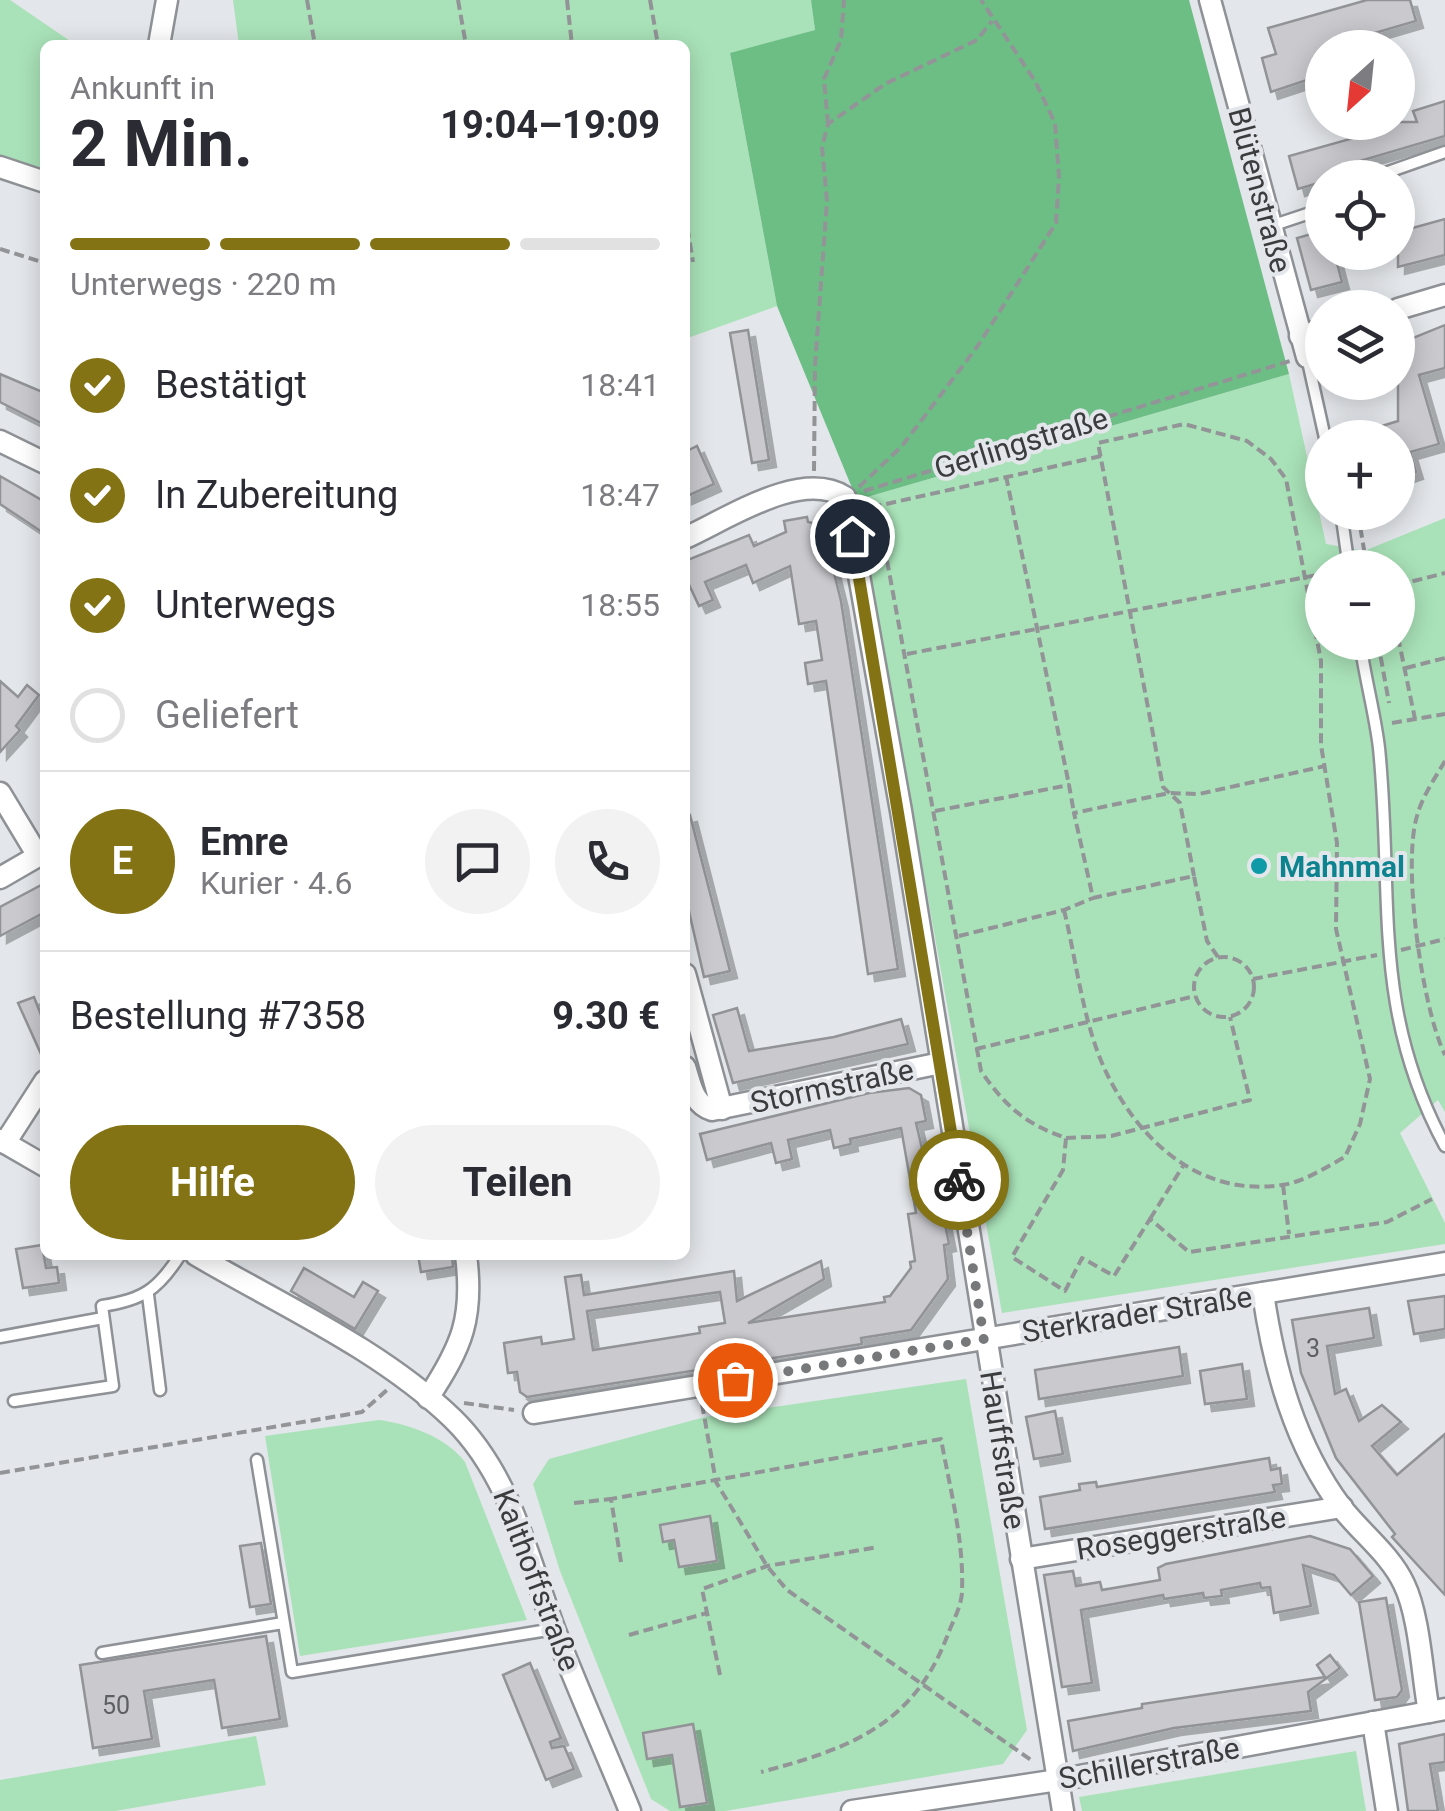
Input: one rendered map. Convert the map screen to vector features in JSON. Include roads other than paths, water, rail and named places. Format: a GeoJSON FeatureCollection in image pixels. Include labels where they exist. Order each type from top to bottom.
{"type":"FeatureCollection","features":[{"type":"Feature","properties":{"kind":"street"},"geometry":{"type":"LineString","coordinates":[[160,40],[167,0]]}},
{"type":"Feature","properties":{"kind":"street","name":"Blütenstraße"},"geometry":{"type":"LineString","coordinates":[[1210,0],[1305,351]]}},
{"type":"Feature","properties":{"kind":"street"},"geometry":{"type":"LineString","coordinates":[[0,168],[40,180]]}},
{"type":"Feature","properties":{"kind":"street"},"geometry":{"type":"LineString","coordinates":[[1415,304],[1445,295]]}},
{"type":"Feature","properties":{"kind":"street"},"geometry":{"type":"LineString","coordinates":[[1300,336],[1305,335]]}},
{"type":"Feature","properties":{"kind":"street"},"geometry":{"type":"LineString","coordinates":[[0,440],[40,460]]}},
{"type":"Feature","properties":{"kind":"street","name":"Hauffstraße"},"geometry":{"type":"LineString","coordinates":[[690,536],[814,485],[848,496],[1062,1811]]}},
{"type":"Feature","properties":{"kind":"street"},"geometry":{"type":"LineString","coordinates":[[0,794],[40,851]]}},
{"type":"Feature","properties":{"kind":"street"},"geometry":{"type":"LineString","coordinates":[[0,878],[40,855]]}},
{"type":"Feature","properties":{"kind":"street","name":"Stormstraße"},"geometry":{"type":"LineString","coordinates":[[691,1020],[722,1109]]}},
{"type":"Feature","properties":{"kind":"street","name":"Stormstraße"},"geometry":{"type":"LineString","coordinates":[[690,1079],[702,1107],[722,1109],[941,1064]]}},
{"type":"Feature","properties":{"kind":"street"},"geometry":{"type":"LineString","coordinates":[[40,1088],[2,1141],[40,1163]]}},
{"type":"Feature","properties":{"kind":"street","name":"Kalthoffstraße"},"geometry":{"type":"LineString","coordinates":[[205,1260],[398,1373],[453,1419],[493,1468],[630,1811]]}},
{"type":"Feature","properties":{"kind":"street"},"geometry":{"type":"LineString","coordinates":[[428,1398],[464,1335],[470,1287],[467,1260]]}},
{"type":"Feature","properties":{"kind":"street","name":"Sterkrader Straße"},"geometry":{"type":"LineString","coordinates":[[534,1413],[1445,1263]]}},
{"type":"Feature","properties":{"kind":"street"},"geometry":{"type":"LineString","coordinates":[[1262,1293],[1284,1392],[1306,1452],[1342,1507],[1396,1568],[1407,1589],[1437,1711]]}},
{"type":"Feature","properties":{"kind":"street","name":"Roseggerstraße"},"geometry":{"type":"LineString","coordinates":[[1021,1559],[1342,1507]]}},
{"type":"Feature","properties":{"kind":"street","name":"Schillerstraße"},"geometry":{"type":"LineString","coordinates":[[852,1811],[1058,1780],[1437,1711]]}},
{"type":"Feature","properties":{"kind":"street"},"geometry":{"type":"LineString","coordinates":[[1373,1722],[1387,1811]]}},
{"type":"Feature","properties":{"kind":"lane"},"geometry":{"type":"LineString","coordinates":[[1415,163],[1445,152]]}},
{"type":"Feature","properties":{"kind":"lane"},"geometry":{"type":"LineString","coordinates":[[1270,226],[1305,215]]}},
{"type":"Feature","properties":{"kind":"lane"},"geometry":{"type":"LineString","coordinates":[[1363,660],[1378,744],[1388,953],[1406,1060],[1445,1146]]}},
{"type":"Feature","properties":{"kind":"lane"},"geometry":{"type":"LineString","coordinates":[[14,1401],[112,1386],[102,1306],[148,1294],[162,1284],[177,1260]]}},
{"type":"Feature","properties":{"kind":"lane"},"geometry":{"type":"LineString","coordinates":[[148,1294],[160,1390]]}},
{"type":"Feature","properties":{"kind":"lane"},"geometry":{"type":"LineString","coordinates":[[0,1337],[103,1318]]}},
{"type":"Feature","properties":{"kind":"lane"},"geometry":{"type":"LineString","coordinates":[[257,1460],[292,1672],[555,1629]]}},
{"type":"Feature","properties":{"kind":"lane"},"geometry":{"type":"LineString","coordinates":[[102,1653],[283,1624]]}},
{"type":"Feature","properties":{"kind":"place","name":"Mahnmal"},"geometry":{"type":"Point","coordinates":[1259,866]}}]}
